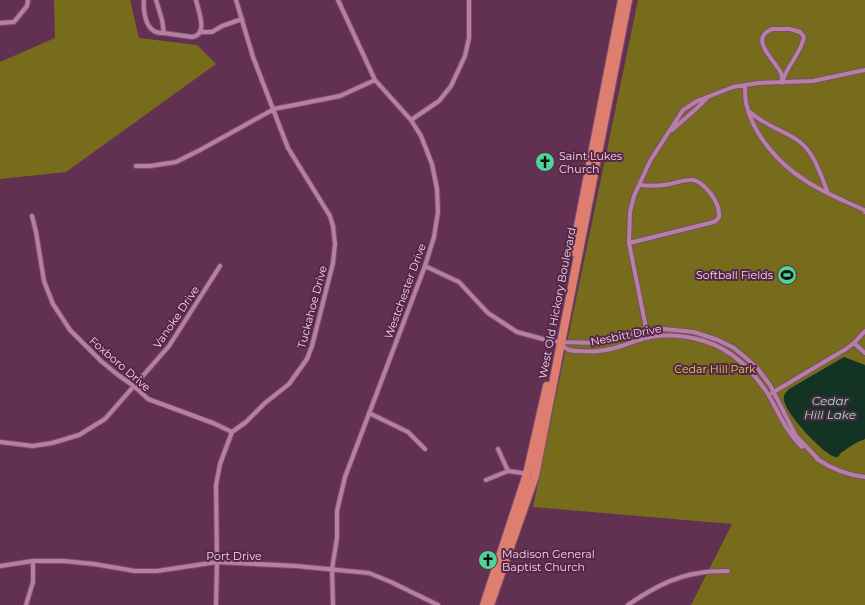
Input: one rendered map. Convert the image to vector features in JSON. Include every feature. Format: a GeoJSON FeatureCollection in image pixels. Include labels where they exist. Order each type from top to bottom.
{"type":"FeatureCollection","features":[{"type":"Feature","properties":{"kind":"main road","name":"West Old Hickory Boulevard"},"geometry":{"type":"LineString","coordinates":[[558,342],[622,0]]}},
{"type":"Feature","properties":{"kind":"main road","name":"West Old Hickory Boulevard"},"geometry":{"type":"LineString","coordinates":[[490,605],[531,475],[542,409],[558,342],[628,0]]}},
{"type":"Feature","properties":{"kind":"main road","name":"West Old Hickory Boulevard"},"geometry":{"type":"LineString","coordinates":[[484,605],[531,475]]}},
{"type":"Feature","properties":{"kind":"street"},"geometry":{"type":"LineString","coordinates":[[0,23],[14,22],[27,6],[28,0]]}},
{"type":"Feature","properties":{"kind":"street"},"geometry":{"type":"LineString","coordinates":[[144,0],[146,19],[150,28],[157,33],[192,37],[195,37],[200,32],[202,25],[196,0]]}},
{"type":"Feature","properties":{"kind":"street"},"geometry":{"type":"LineString","coordinates":[[156,0],[164,33]]}},
{"type":"Feature","properties":{"kind":"street","name":"Tuckahoe Drive"},"geometry":{"type":"LineString","coordinates":[[232,432],[246,422],[265,403],[289,384],[306,359],[312,346],[334,263],[335,244],[330,216],[288,148],[253,57],[236,0]]}},
{"type":"Feature","properties":{"kind":"street","name":"Westchester Drive"},"geometry":{"type":"LineString","coordinates":[[333,605],[332,569],[338,538],[337,511],[341,489],[425,266],[435,231],[438,212],[437,189],[430,158],[421,136],[411,120],[375,80],[338,0]]}},
{"type":"Feature","properties":{"kind":"street"},"geometry":{"type":"LineString","coordinates":[[411,120],[439,101],[451,86],[465,56],[469,32],[469,0]]}},
{"type":"Feature","properties":{"kind":"street"},"geometry":{"type":"LineString","coordinates":[[200,32],[212,32],[222,26],[242,19]]}},
{"type":"Feature","properties":{"kind":"street"},"geometry":{"type":"LineString","coordinates":[[772,29],[790,29],[800,32],[804,37],[803,44],[786,71],[782,83],[780,73],[763,46],[763,35],[765,32],[772,29]]}},
{"type":"Feature","properties":{"kind":"street"},"geometry":{"type":"LineString","coordinates":[[648,338],[629,243],[630,212],[634,196],[650,161],[680,114],[686,107],[710,95],[745,85],[813,81],[865,70]]}},
{"type":"Feature","properties":{"kind":"street"},"geometry":{"type":"LineString","coordinates":[[136,166],[150,166],[176,162],[274,109],[340,96],[375,80]]}},
{"type":"Feature","properties":{"kind":"street"},"geometry":{"type":"LineString","coordinates":[[745,85],[746,103],[755,128],[760,137],[779,159],[805,181],[864,211]]}},
{"type":"Feature","properties":{"kind":"street"},"geometry":{"type":"LineString","coordinates":[[665,137],[710,95]]}},
{"type":"Feature","properties":{"kind":"street"},"geometry":{"type":"LineString","coordinates":[[749,110],[763,122],[800,142],[807,149],[819,170],[829,193]]}},
{"type":"Feature","properties":{"kind":"street"},"geometry":{"type":"LineString","coordinates":[[629,243],[710,223],[716,221],[719,217],[718,206],[702,183],[684,179],[663,185],[639,185]]}},
{"type":"Feature","properties":{"kind":"street","name":"Foxboro Drive"},"geometry":{"type":"LineString","coordinates":[[32,216],[44,281],[58,314],[70,330],[96,357],[134,386],[148,399],[232,432]]}},
{"type":"Feature","properties":{"kind":"street","name":"Vanoke Drive"},"geometry":{"type":"LineString","coordinates":[[0,442],[33,446],[57,442],[79,435],[105,419],[169,346],[220,266]]}},
{"type":"Feature","properties":{"kind":"street"},"geometry":{"type":"LineString","coordinates":[[425,266],[459,282],[488,313],[517,332],[558,342]]}},
{"type":"Feature","properties":{"kind":"street","name":"Nesbitt Drive"},"geometry":{"type":"LineString","coordinates":[[558,342],[604,342],[646,330],[664,329],[684,330],[705,335],[723,342],[734,348],[758,370],[774,392],[796,436],[818,459]]}},
{"type":"Feature","properties":{"kind":"street"},"geometry":{"type":"LineString","coordinates":[[768,395],[838,354],[854,343],[865,331]]}},
{"type":"Feature","properties":{"kind":"street","name":"Nesbitt Drive"},"geometry":{"type":"LineString","coordinates":[[558,342],[568,349],[598,351],[619,347],[648,338],[671,336],[705,341],[719,347],[733,355],[746,366],[768,395],[782,421],[795,440],[807,451],[831,467],[845,473],[865,477]]}},
{"type":"Feature","properties":{"kind":"street"},"geometry":{"type":"LineString","coordinates":[[854,343],[865,353]]}},
{"type":"Feature","properties":{"kind":"street"},"geometry":{"type":"LineString","coordinates":[[369,413],[408,432],[424,449]]}},
{"type":"Feature","properties":{"kind":"street"},"geometry":{"type":"LineString","coordinates":[[216,605],[216,485],[220,464],[232,432]]}},
{"type":"Feature","properties":{"kind":"street"},"geometry":{"type":"LineString","coordinates":[[498,449],[508,471]]}},
{"type":"Feature","properties":{"kind":"street"},"geometry":{"type":"LineString","coordinates":[[486,480],[508,471],[531,475]]}},
{"type":"Feature","properties":{"kind":"street"},"geometry":{"type":"LineString","coordinates":[[26,605],[33,582],[33,561]]}},
{"type":"Feature","properties":{"kind":"street","name":"Port Drive"},"geometry":{"type":"LineString","coordinates":[[0,566],[33,561],[64,561],[94,564],[135,571],[157,571],[217,562],[332,569],[369,573],[438,605]]}},
{"type":"Feature","properties":{"kind":"street"},"geometry":{"type":"LineString","coordinates":[[628,605],[649,591],[674,579],[699,573],[728,571]]}},
{"type":"Feature","properties":{"kind":"green space"},"geometry":{"type":"Polygon","coordinates":[[[54,0],[130,0],[139,38],[197,45],[216,64],[66,172],[0,179],[0,62],[55,38],[54,0]]]}},
{"type":"Feature","properties":{"kind":"green space","name":"Cedar Hill Park"},"geometry":{"type":"Polygon","coordinates":[[[638,0],[865,0],[865,605],[691,605],[732,524],[533,507],[638,0]]]}},
{"type":"Feature","properties":{"kind":"water","name":"Cedar Hill Lake"},"geometry":{"type":"Polygon","coordinates":[[[844,357],[865,365],[865,439],[841,453],[838,457],[835,457],[822,449],[797,423],[786,406],[784,398],[789,389],[844,357]]]}},
{"type":"Feature","properties":{"kind":"place","name":"Saint Lukes Church"},"geometry":{"type":"Point","coordinates":[545,162]}},
{"type":"Feature","properties":{"kind":"place","name":"Softball Fields"},"geometry":{"type":"Point","coordinates":[787,275]}},
{"type":"Feature","properties":{"kind":"place","name":"Madison General Baptist Church"},"geometry":{"type":"Point","coordinates":[488,560]}}]}
